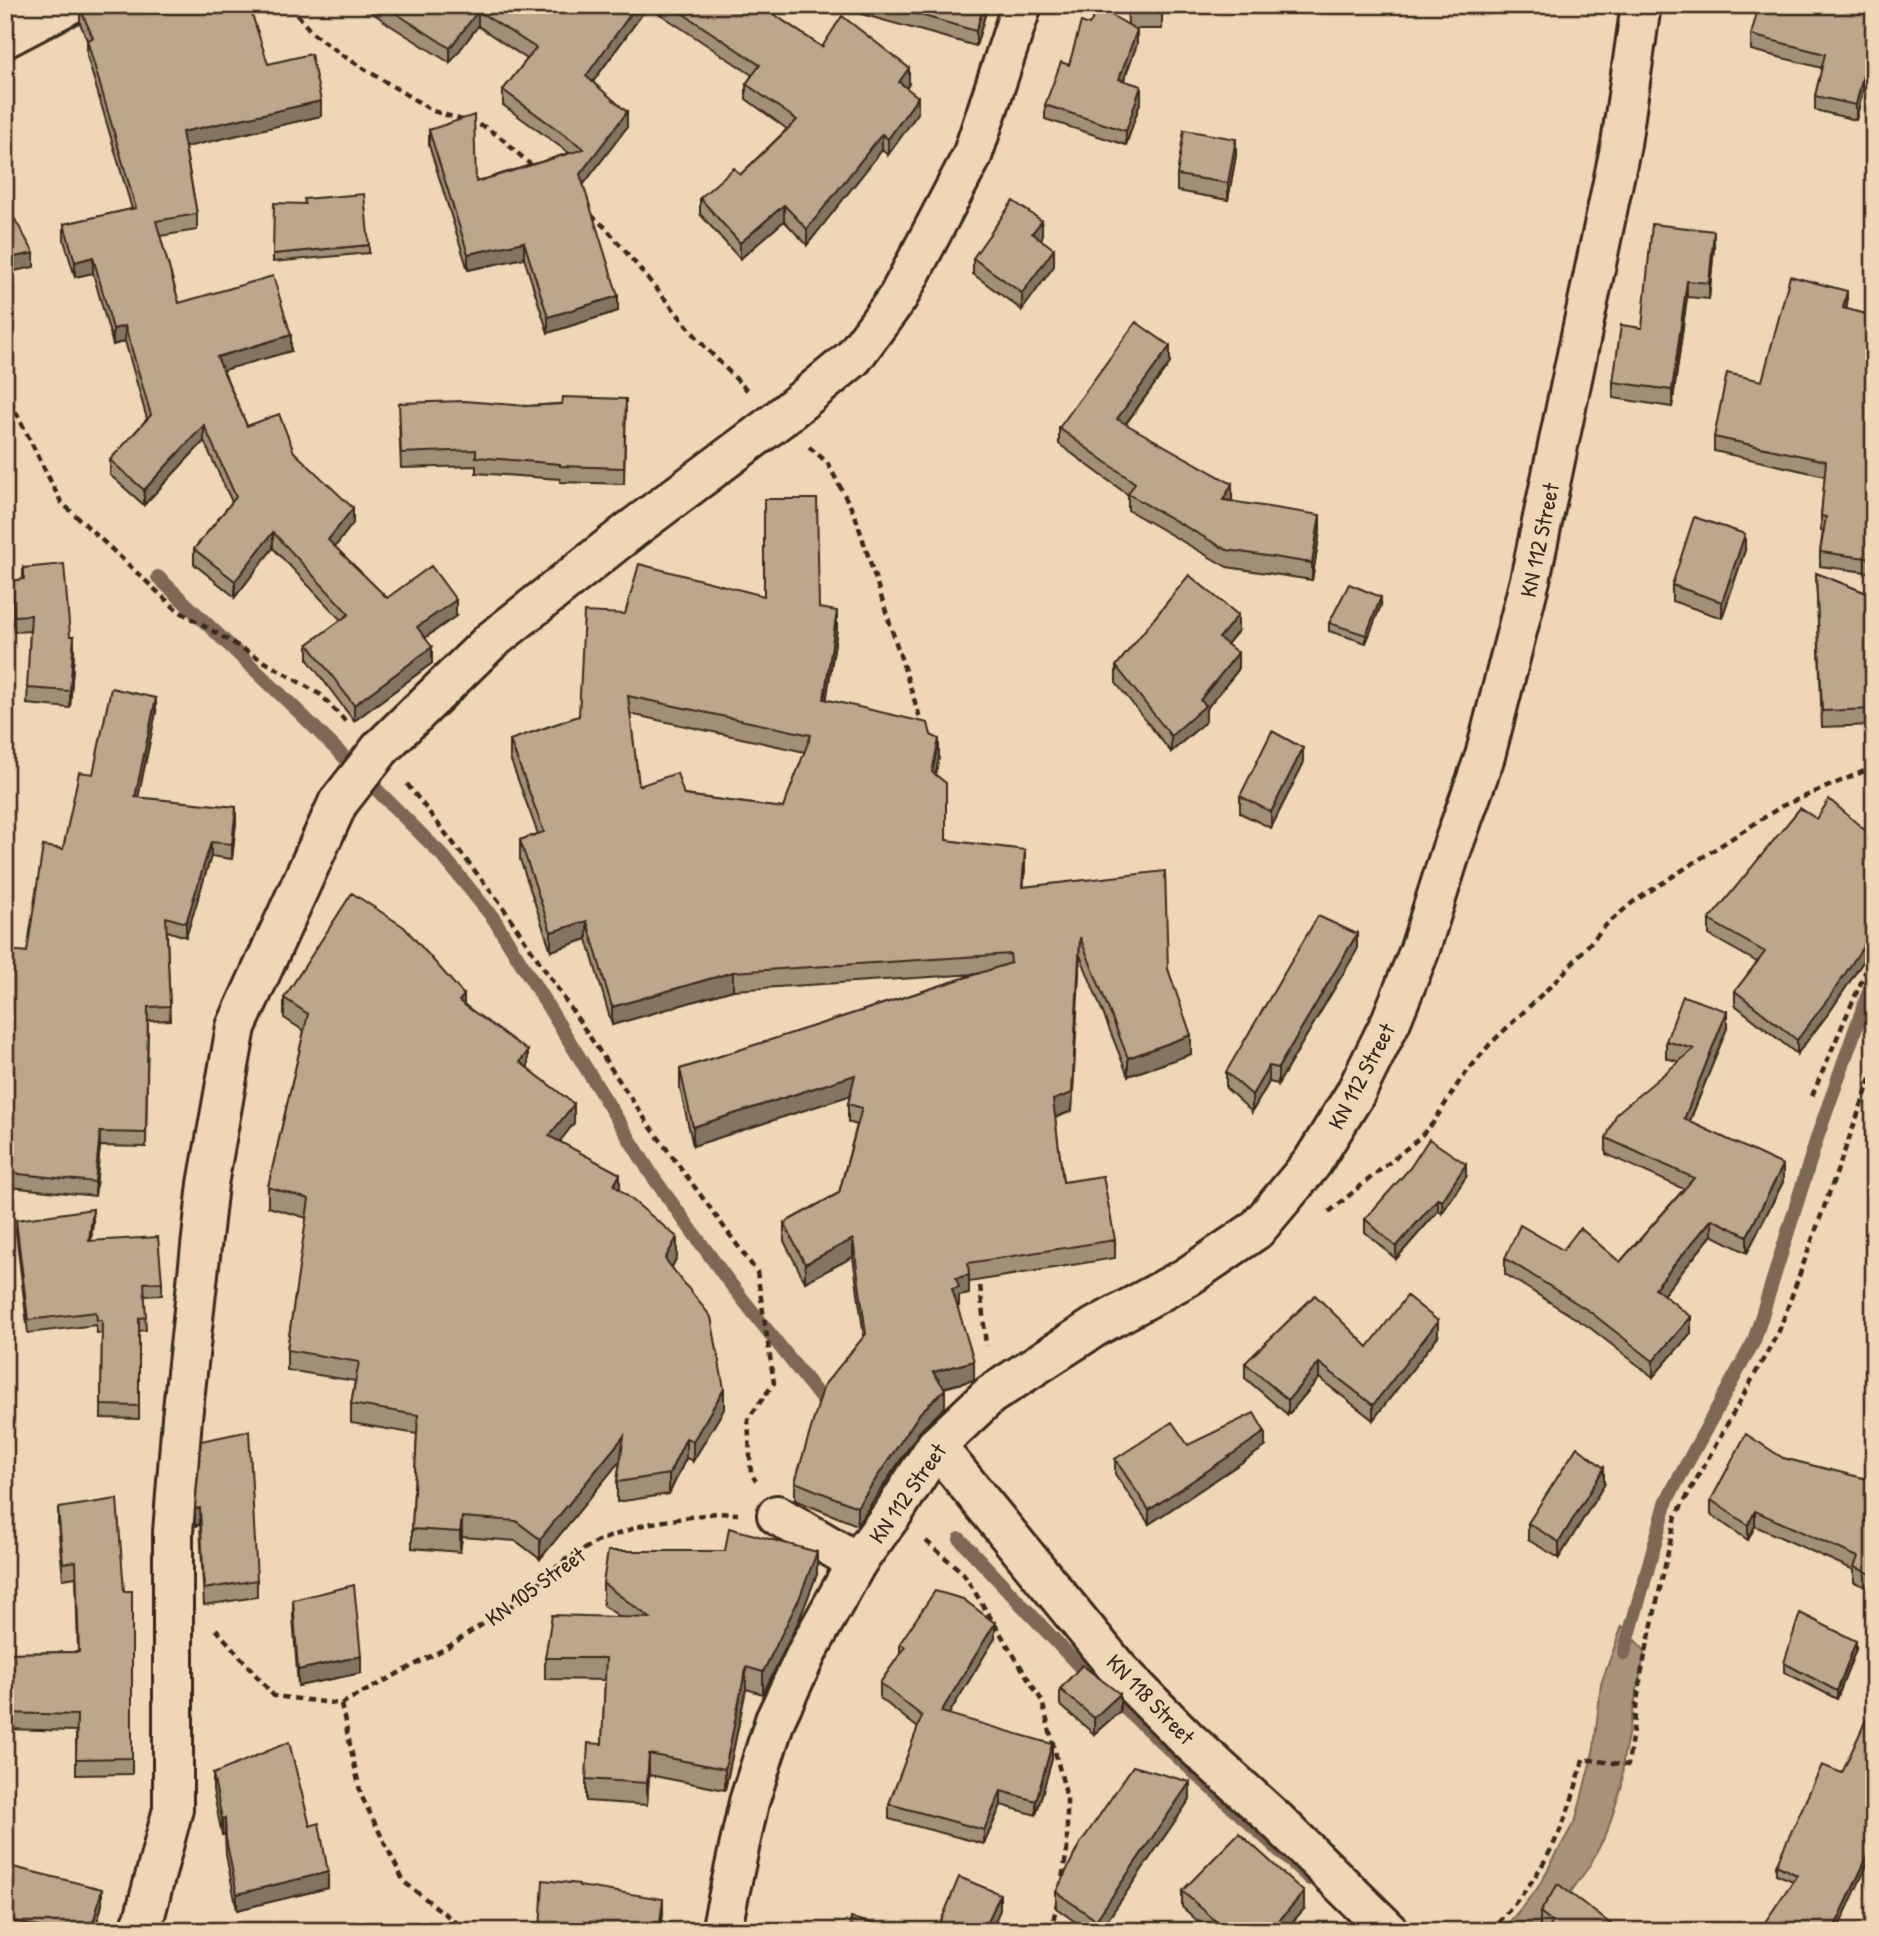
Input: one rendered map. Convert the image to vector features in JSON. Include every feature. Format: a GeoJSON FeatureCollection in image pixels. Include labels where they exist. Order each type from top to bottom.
{"type":"FeatureCollection","features":[{"type":"Feature","properties":{"kind":"street"},"geometry":{"type":"LineString","coordinates":[[5,38],[68,5]]}},
{"type":"Feature","properties":{"kind":"street"},"geometry":{"type":"LineString","coordinates":[[138,1931],[144,1919],[173,1810],[173,1532],[182,1418],[212,1158],[236,1027],[338,803],[381,748],[491,641],[631,530],[778,420],[853,358],[898,297],[972,156],[1022,5]]}},
{"type":"Feature","properties":{"kind":"street","name":"KN 112 Street"},"geometry":{"type":"LineString","coordinates":[[721,1931],[749,1802],[775,1720],[809,1648],[858,1562],[936,1446],[990,1395],[1095,1326],[1187,1277],[1256,1230],[1312,1163],[1355,1094],[1391,1021],[1419,952],[1485,756],[1530,580],[1621,144],[1642,5]]}},
{"type":"Feature","properties":{"kind":"street","name":"KN 118 Street"},"geometry":{"type":"LineString","coordinates":[[936,1446],[1118,1669],[1188,1740],[1276,1820],[1389,1931]]}},
{"type":"Feature","properties":{"kind":"street"},"geometry":{"type":"LineString","coordinates":[[777,1515],[858,1562]]}},
{"type":"Feature","properties":{"kind":"path"},"geometry":{"type":"LineString","coordinates":[[290,5],[312,33],[342,55],[433,111],[485,127],[538,172]]}},
{"type":"Feature","properties":{"kind":"path"},"geometry":{"type":"LineString","coordinates":[[586,212],[606,228],[704,346],[778,420],[827,462],[855,515],[927,740]]}},
{"type":"Feature","properties":{"kind":"path"},"geometry":{"type":"LineString","coordinates":[[5,390],[61,502],[177,610],[320,695],[349,724]]}},
{"type":"Feature","properties":{"kind":"path"},"geometry":{"type":"LineString","coordinates":[[1328,1213],[1418,1139],[1433,1123],[1461,1079],[1490,1044],[1560,977],[1606,925],[1633,902],[1782,806],[1874,767]]}},
{"type":"Feature","properties":{"kind":"path"},"geometry":{"type":"LineString","coordinates":[[406,783],[500,903],[647,1122],[757,1272],[774,1383],[748,1419],[751,1474],[777,1515]]}},
{"type":"Feature","properties":{"kind":"path"},"geometry":{"type":"LineString","coordinates":[[1812,1096],[1874,952]]}},
{"type":"Feature","properties":{"kind":"path"},"geometry":{"type":"LineString","coordinates":[[1489,1931],[1528,1886],[1550,1855],[1573,1801],[1583,1759],[1628,1765],[1641,1674],[1676,1516],[1779,1331],[1874,1070]]}},
{"type":"Feature","properties":{"kind":"path"},"geometry":{"type":"LineString","coordinates":[[978,1265],[990,1395]]}},
{"type":"Feature","properties":{"kind":"path","name":"KN 105 Street"},"geometry":{"type":"LineString","coordinates":[[341,1704],[458,1641],[518,1601],[565,1560],[598,1541],[646,1524],[716,1513],[777,1515]]}},
{"type":"Feature","properties":{"kind":"path"},"geometry":{"type":"LineString","coordinates":[[893,1513],[963,1573],[1042,1701],[1067,1798],[1068,1851],[1051,1931]]}},
{"type":"Feature","properties":{"kind":"path"},"geometry":{"type":"LineString","coordinates":[[215,1629],[274,1696],[341,1704],[361,1795],[404,1882],[467,1931]]}},
{"type":"Feature","properties":{"kind":"shaded area"},"geometry":{"type":"Polygon","coordinates":[[[1622,1626],[1645,1651],[1623,1760],[1622,1785],[1607,1832],[1590,1865],[1543,1931],[1502,1931],[1537,1889],[1576,1819],[1594,1748],[1601,1684],[1622,1626]]]}},
{"type":"Feature","properties":{"kind":"building"},"geometry":{"type":"Polygon","coordinates":[[[82,5],[249,5],[268,64],[311,54],[321,101],[182,132],[197,214],[156,221],[179,303],[273,276],[291,335],[217,357],[247,426],[279,414],[294,452],[353,508],[328,540],[387,598],[431,566],[456,600],[417,627],[432,647],[354,705],[308,644],[349,614],[273,532],[235,581],[194,549],[236,497],[204,425],[144,490],[110,460],[151,415],[125,326],[113,329],[93,257],[75,262],[64,224],[136,208],[87,40],[93,38],[80,8],[82,5]]]}},
{"type":"Feature","properties":{"kind":"building"},"geometry":{"type":"Polygon","coordinates":[[[383,5],[637,5],[586,76],[627,112],[580,174],[618,296],[548,317],[524,242],[468,254],[429,130],[474,115],[476,182],[584,149],[503,90],[536,48],[478,11],[450,48],[383,5]]]}},
{"type":"Feature","properties":{"kind":"building"},"geometry":{"type":"Polygon","coordinates":[[[670,5],[760,5],[822,47],[842,16],[909,68],[899,82],[918,97],[888,139],[882,134],[807,229],[784,205],[740,243],[700,198],[734,168],[740,175],[797,120],[746,84],[760,65],[670,5]]]}},
{"type":"Feature","properties":{"kind":"building"},"geometry":{"type":"Polygon","coordinates":[[[885,5],[984,5],[976,31],[885,5]]]}},
{"type":"Feature","properties":{"kind":"building"},"geometry":{"type":"Polygon","coordinates":[[[1128,5],[1162,5],[1162,13],[1128,13],[1128,5]]]}},
{"type":"Feature","properties":{"kind":"building"},"geometry":{"type":"Polygon","coordinates":[[[1759,5],[1874,5],[1874,78],[1863,75],[1856,105],[1815,96],[1825,54],[1751,35],[1759,5]]]}},
{"type":"Feature","properties":{"kind":"building"},"geometry":{"type":"Polygon","coordinates":[[[1099,8],[1137,30],[1119,79],[1141,86],[1126,131],[1045,105],[1061,62],[1069,65],[1081,22],[1089,25],[1099,8]]]}},
{"type":"Feature","properties":{"kind":"building"},"geometry":{"type":"Polygon","coordinates":[[[1184,130],[1236,139],[1228,183],[1177,175],[1184,130]]]}},
{"type":"Feature","properties":{"kind":"building"},"geometry":{"type":"Polygon","coordinates":[[[364,194],[369,245],[273,254],[274,203],[305,204],[304,199],[364,194]]]}},
{"type":"Feature","properties":{"kind":"building"},"geometry":{"type":"Polygon","coordinates":[[[1013,201],[1042,221],[1032,233],[1054,249],[1022,293],[973,258],[1013,201]]]}},
{"type":"Feature","properties":{"kind":"building"},"geometry":{"type":"Polygon","coordinates":[[[5,202],[34,253],[5,259],[5,202]]]}},
{"type":"Feature","properties":{"kind":"building"},"geometry":{"type":"Polygon","coordinates":[[[1652,224],[1714,231],[1709,283],[1687,281],[1672,390],[1613,382],[1621,325],[1642,328],[1652,224]]]}},
{"type":"Feature","properties":{"kind":"building"},"geometry":{"type":"Polygon","coordinates":[[[1790,276],[1847,291],[1843,308],[1874,316],[1874,559],[1820,552],[1826,517],[1821,516],[1826,461],[1714,437],[1727,373],[1762,381],[1790,276]]]}},
{"type":"Feature","properties":{"kind":"building"},"geometry":{"type":"Polygon","coordinates":[[[1136,322],[1170,346],[1117,419],[1232,484],[1223,500],[1320,515],[1312,563],[1227,550],[1128,494],[1135,483],[1059,428],[1136,322]]]}},
{"type":"Feature","properties":{"kind":"building"},"geometry":{"type":"Polygon","coordinates":[[[563,397],[626,399],[624,468],[560,466],[476,457],[476,450],[401,453],[399,403],[464,401],[528,406],[562,404],[563,397]]]}},
{"type":"Feature","properties":{"kind":"building"},"geometry":{"type":"Polygon","coordinates":[[[764,499],[817,499],[819,608],[837,611],[824,699],[928,723],[931,735],[939,739],[932,772],[946,783],[946,840],[1025,850],[1022,887],[1165,871],[1168,969],[1191,1035],[1128,1058],[1080,937],[1072,1093],[1053,1100],[1063,1182],[1103,1176],[1115,1240],[968,1263],[969,1275],[956,1278],[959,1287],[952,1289],[974,1361],[933,1372],[945,1389],[920,1413],[857,1507],[795,1482],[824,1385],[866,1334],[853,1239],[805,1264],[784,1223],[839,1193],[862,1108],[848,1104],[855,1075],[693,1127],[680,1069],[1011,963],[1010,954],[733,972],[612,1007],[587,921],[551,932],[520,840],[544,832],[510,740],[579,716],[584,612],[625,614],[639,564],[764,596],[764,499]],[[628,696],[639,786],[677,773],[684,795],[783,808],[811,735],[628,696]]]}},
{"type":"Feature","properties":{"kind":"building"},"geometry":{"type":"Polygon","coordinates":[[[1694,517],[1745,534],[1722,602],[1672,585],[1694,517]]]}},
{"type":"Feature","properties":{"kind":"building"},"geometry":{"type":"Polygon","coordinates":[[[64,564],[70,636],[74,636],[70,691],[27,688],[31,615],[14,616],[12,581],[24,579],[23,568],[64,564]]]}},
{"type":"Feature","properties":{"kind":"building"},"geometry":{"type":"Polygon","coordinates":[[[1816,573],[1874,596],[1874,709],[1822,711],[1816,573]]]}},
{"type":"Feature","properties":{"kind":"building"},"geometry":{"type":"Polygon","coordinates":[[[1189,575],[1238,615],[1219,638],[1238,653],[1200,700],[1206,705],[1171,736],[1116,666],[1189,575]]]}},
{"type":"Feature","properties":{"kind":"building"},"geometry":{"type":"Polygon","coordinates":[[[1349,584],[1381,597],[1366,635],[1329,623],[1349,584]]]}},
{"type":"Feature","properties":{"kind":"building"},"geometry":{"type":"Polygon","coordinates":[[[111,688],[156,698],[135,797],[236,807],[232,844],[211,842],[186,923],[166,917],[170,1006],[148,1007],[146,1133],[100,1132],[95,1182],[10,1173],[5,1135],[5,950],[27,952],[43,846],[63,849],[79,772],[93,774],[111,688]]]}},
{"type":"Feature","properties":{"kind":"building"},"geometry":{"type":"Polygon","coordinates":[[[1272,731],[1303,748],[1271,812],[1240,796],[1272,731]]]}},
{"type":"Feature","properties":{"kind":"building"},"geometry":{"type":"Polygon","coordinates":[[[1829,799],[1874,838],[1874,921],[1866,942],[1797,1040],[1735,991],[1765,952],[1709,920],[1800,808],[1817,819],[1829,799]]]}},
{"type":"Feature","properties":{"kind":"building"},"geometry":{"type":"Polygon","coordinates":[[[352,893],[404,927],[464,995],[459,1001],[528,1051],[520,1062],[574,1104],[549,1136],[620,1174],[614,1185],[677,1237],[665,1259],[711,1317],[724,1389],[693,1441],[686,1438],[669,1474],[617,1482],[624,1436],[540,1539],[516,1521],[462,1517],[460,1532],[412,1529],[418,1415],[351,1404],[359,1362],[287,1350],[309,1199],[268,1187],[308,1014],[284,998],[352,893]]]}},
{"type":"Feature","properties":{"kind":"building"},"geometry":{"type":"Polygon","coordinates":[[[1318,916],[1357,934],[1278,1068],[1269,1066],[1252,1095],[1226,1072],[1318,916]]]}},
{"type":"Feature","properties":{"kind":"building"},"geometry":{"type":"Polygon","coordinates":[[[1683,996],[1727,1011],[1684,1119],[1783,1165],[1747,1236],[1712,1219],[1655,1288],[1691,1317],[1653,1361],[1589,1311],[1505,1258],[1520,1225],[1563,1250],[1580,1228],[1620,1262],[1694,1178],[1606,1138],[1617,1113],[1694,1049],[1666,1041],[1683,996]]]}},
{"type":"Feature","properties":{"kind":"building"},"geometry":{"type":"Polygon","coordinates":[[[1429,1139],[1466,1164],[1442,1201],[1438,1198],[1396,1247],[1365,1219],[1410,1168],[1429,1139]]]}},
{"type":"Feature","properties":{"kind":"building"},"geometry":{"type":"Polygon","coordinates":[[[93,1209],[89,1241],[158,1237],[162,1282],[144,1283],[146,1317],[139,1318],[139,1406],[101,1405],[102,1320],[97,1320],[96,1312],[28,1320],[16,1220],[93,1209]]]}},
{"type":"Feature","properties":{"kind":"building"},"geometry":{"type":"Polygon","coordinates":[[[1315,1295],[1368,1347],[1407,1296],[1438,1321],[1373,1405],[1319,1363],[1288,1400],[1245,1363],[1315,1295]]]}},
{"type":"Feature","properties":{"kind":"building"},"geometry":{"type":"Polygon","coordinates":[[[1254,1413],[1265,1432],[1149,1510],[1115,1459],[1172,1422],[1188,1445],[1254,1413]]]}},
{"type":"Feature","properties":{"kind":"building"},"geometry":{"type":"Polygon","coordinates":[[[249,1431],[257,1580],[204,1589],[200,1508],[195,1509],[201,1441],[249,1431]]]}},
{"type":"Feature","properties":{"kind":"building"},"geometry":{"type":"Polygon","coordinates":[[[1746,1434],[1783,1458],[1874,1482],[1874,1575],[1854,1567],[1858,1557],[1755,1511],[1748,1525],[1711,1500],[1746,1434]]]}},
{"type":"Feature","properties":{"kind":"building"},"geometry":{"type":"Polygon","coordinates":[[[1577,1447],[1604,1468],[1559,1542],[1528,1523],[1577,1447]]]}},
{"type":"Feature","properties":{"kind":"building"},"geometry":{"type":"Polygon","coordinates":[[[117,1499],[124,1591],[132,1591],[132,1758],[76,1759],[77,1715],[5,1713],[5,1653],[79,1652],[76,1561],[63,1563],[58,1508],[117,1499]]]}},
{"type":"Feature","properties":{"kind":"building"},"geometry":{"type":"Polygon","coordinates":[[[729,1528],[817,1552],[799,1599],[763,1672],[746,1667],[725,1769],[649,1754],[647,1783],[586,1779],[588,1743],[602,1744],[606,1658],[545,1658],[552,1615],[650,1618],[603,1583],[608,1551],[725,1551],[729,1528]]]}},
{"type":"Feature","properties":{"kind":"building"},"geometry":{"type":"Polygon","coordinates":[[[354,1585],[361,1656],[298,1670],[293,1600],[354,1585]]]}},
{"type":"Feature","properties":{"kind":"building"},"geometry":{"type":"Polygon","coordinates":[[[935,1591],[963,1599],[995,1623],[941,1712],[1052,1744],[1036,1801],[1001,1791],[984,1830],[889,1804],[922,1716],[880,1683],[905,1647],[900,1643],[935,1591]]]}},
{"type":"Feature","properties":{"kind":"building"},"geometry":{"type":"Polygon","coordinates":[[[1800,1613],[1856,1641],[1837,1691],[1784,1663],[1800,1613]]]}},
{"type":"Feature","properties":{"kind":"building"},"geometry":{"type":"Polygon","coordinates":[[[1082,1665],[1120,1694],[1094,1718],[1060,1689],[1082,1665]]]}},
{"type":"Feature","properties":{"kind":"building"},"geometry":{"type":"Polygon","coordinates":[[[1874,1702],[1874,1842],[1833,1931],[1759,1931],[1797,1875],[1776,1865],[1822,1765],[1842,1773],[1874,1702]]]}},
{"type":"Feature","properties":{"kind":"building"},"geometry":{"type":"Polygon","coordinates":[[[289,1742],[310,1826],[319,1823],[328,1872],[237,1894],[226,1839],[225,1818],[222,1819],[213,1774],[289,1742]]]}},
{"type":"Feature","properties":{"kind":"building"},"geometry":{"type":"Polygon","coordinates":[[[1133,1766],[1190,1782],[1096,1920],[1056,1892],[1078,1847],[1133,1766]]]}},
{"type":"Feature","properties":{"kind":"building"},"geometry":{"type":"Polygon","coordinates":[[[1239,1833],[1304,1892],[1270,1931],[1227,1931],[1182,1891],[1239,1833]]]}},
{"type":"Feature","properties":{"kind":"building"},"geometry":{"type":"Polygon","coordinates":[[[5,1865],[102,1889],[91,1931],[56,1931],[5,1919],[5,1865]]]}},
{"type":"Feature","properties":{"kind":"building"},"geometry":{"type":"Polygon","coordinates":[[[959,1877],[1000,1894],[984,1931],[937,1931],[959,1877]]]}},
{"type":"Feature","properties":{"kind":"building"},"geometry":{"type":"Polygon","coordinates":[[[543,1880],[663,1899],[659,1931],[540,1931],[543,1880]]]}},
{"type":"Feature","properties":{"kind":"building"},"geometry":{"type":"Polygon","coordinates":[[[1558,1884],[1620,1931],[1547,1931],[1553,1922],[1540,1912],[1558,1884]]]}},
{"type":"Feature","properties":{"kind":"building"},"geometry":{"type":"Polygon","coordinates":[[[851,1918],[903,1931],[850,1931],[851,1918]]]}},
{"type":"Feature","properties":{"kind":"waterway"},"geometry":{"type":"LineString","coordinates":[[158,577],[301,714],[443,856],[494,919],[653,1177],[726,1278],[831,1411]]}},
{"type":"Feature","properties":{"kind":"waterway"},"geometry":{"type":"LineString","coordinates":[[1624,1653],[1667,1500],[1754,1341],[1818,1135],[1874,977]]}},
{"type":"Feature","properties":{"kind":"waterway"},"geometry":{"type":"LineString","coordinates":[[960,1539],[1079,1666],[1310,1879]]}}]}
